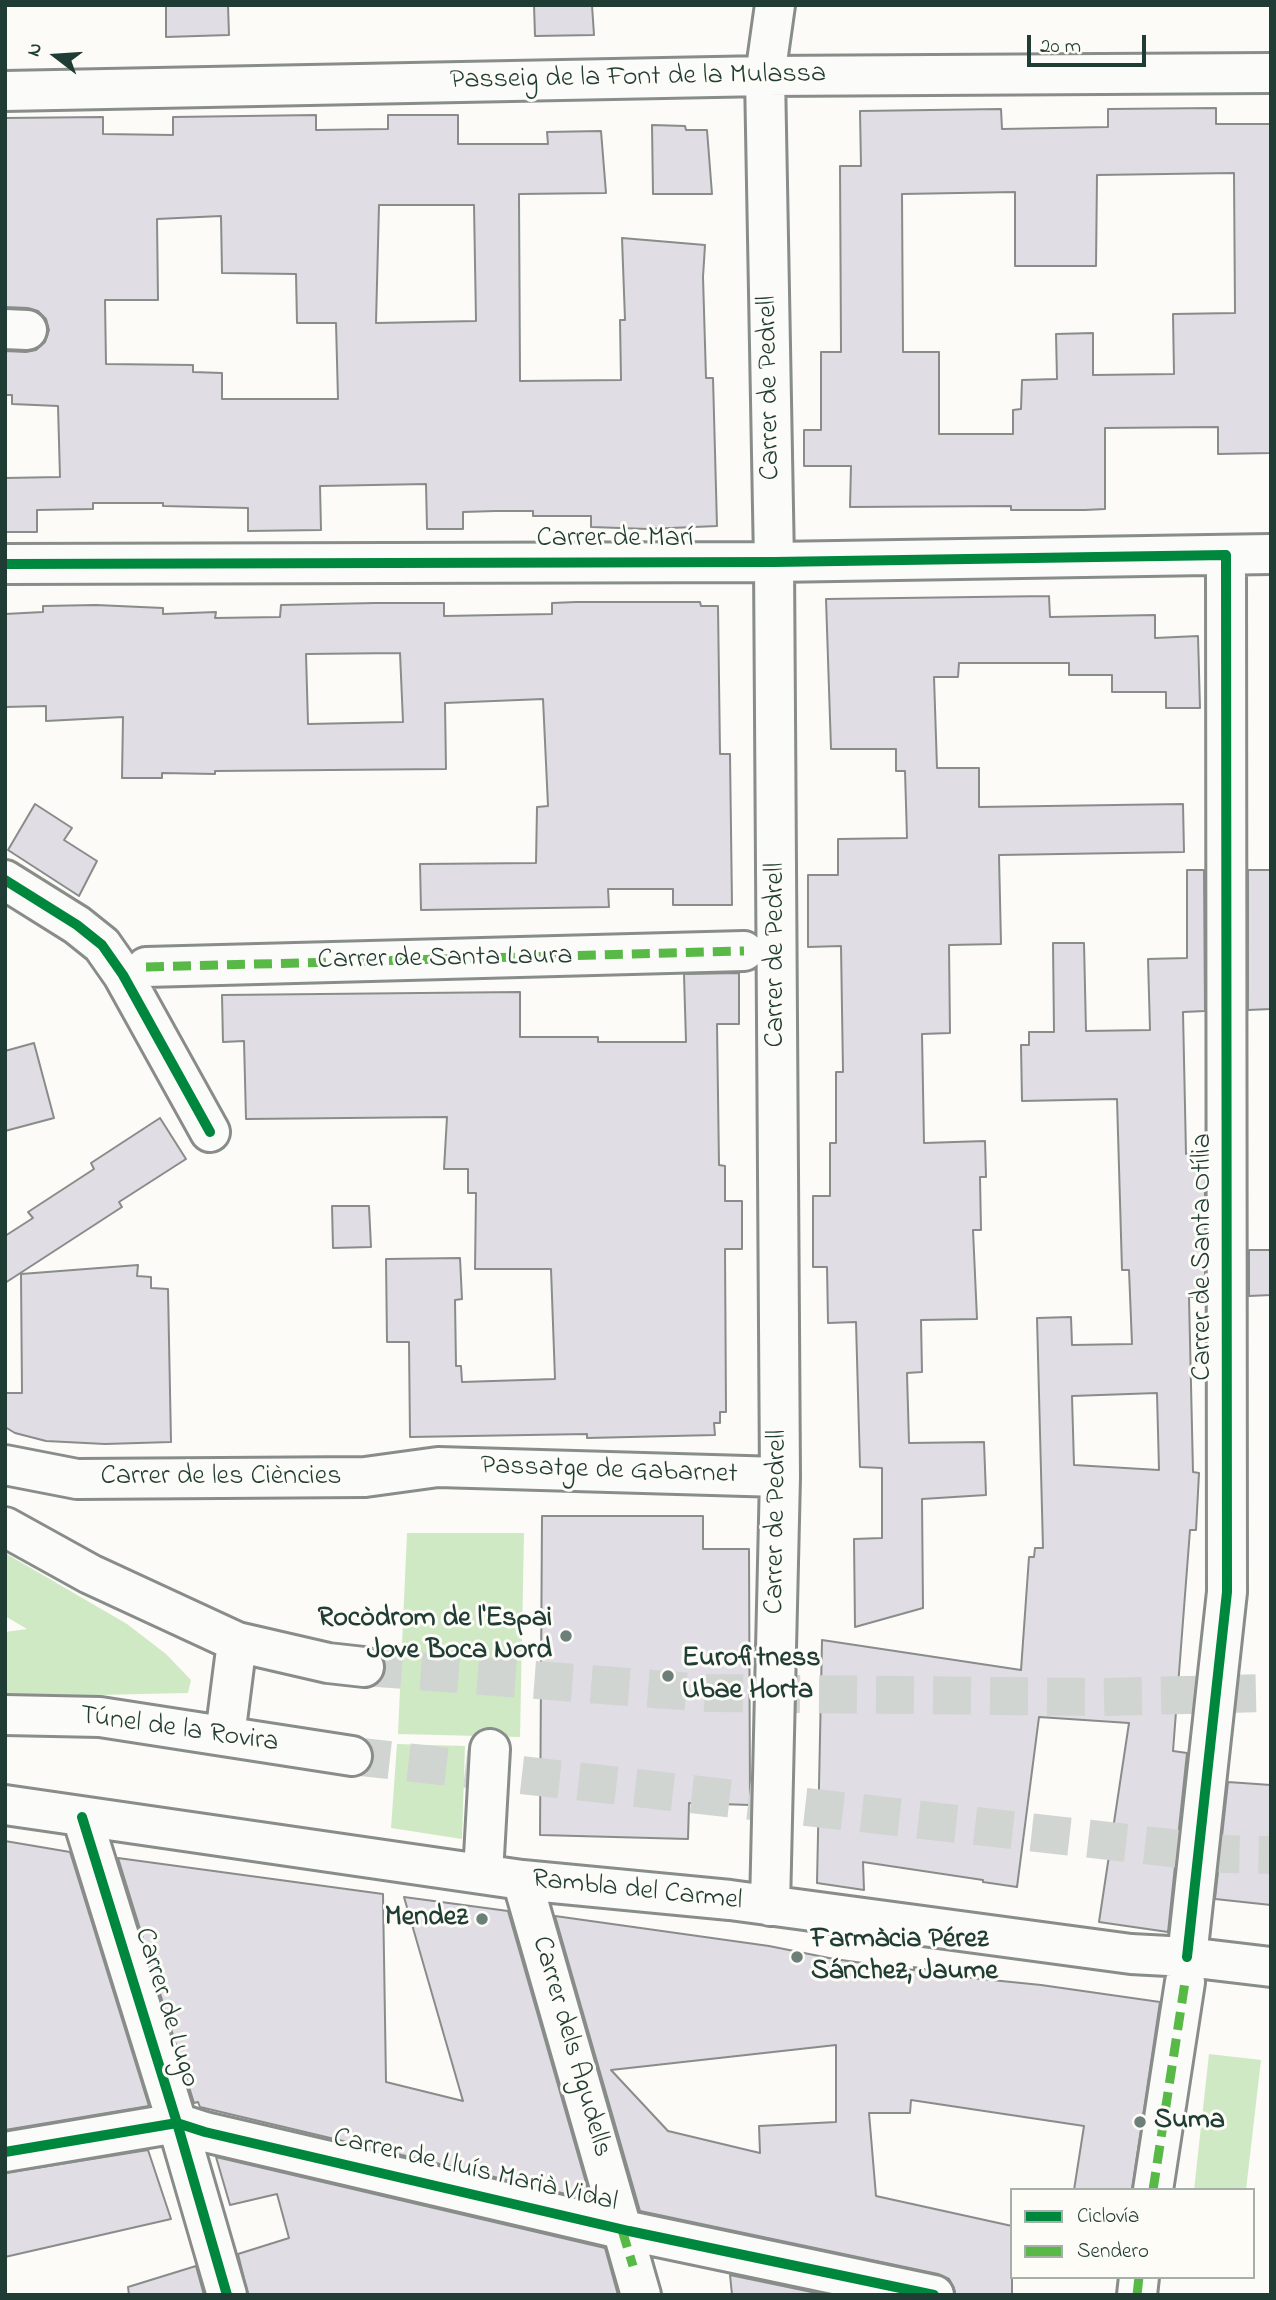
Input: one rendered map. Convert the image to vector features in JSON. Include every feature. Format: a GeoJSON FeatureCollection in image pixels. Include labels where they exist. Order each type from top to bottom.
{"type":"FeatureCollection","features":[{"type":"Feature","properties":{"kind":"street","name":"Carrer de Pedrell"},"geometry":{"type":"LineString","coordinates":[[770,1906],[780,1477],[774,562],[765,76],[775,5]]}},
{"type":"Feature","properties":{"kind":"street","name":"Passeig de la Font de la Mulassa"},"geometry":{"type":"LineString","coordinates":[[5,91],[765,76],[1271,73]]}},
{"type":"Feature","properties":{"kind":"street","name":"Carrer de Marí"},"geometry":{"type":"LineString","coordinates":[[5,564],[774,562],[1271,554]]}},
{"type":"Feature","properties":{"kind":"street","name":"Carrer de Santa Otília"},"geometry":{"type":"LineString","coordinates":[[1153,2188],[1186,1969],[1227,1592],[1226,555]]}},
{"type":"Feature","properties":{"kind":"street"},"geometry":{"type":"LineString","coordinates":[[5,880],[77,925],[102,945],[123,975],[210,1132]]}},
{"type":"Feature","properties":{"kind":"street","name":"Carrer de Santa Laura"},"geometry":{"type":"LineString","coordinates":[[146,967],[744,951]]}},
{"type":"Feature","properties":{"kind":"street","name":"Carrer de les Ciències"},"geometry":{"type":"LineString","coordinates":[[5,1465],[77,1479],[365,1477],[438,1467]]}},
{"type":"Feature","properties":{"kind":"street","name":"Passatge de Gabarnet"},"geometry":{"type":"LineString","coordinates":[[438,1467],[780,1477]]}},
{"type":"Feature","properties":{"kind":"street"},"geometry":{"type":"LineString","coordinates":[[5,1527],[90,1574],[237,1642],[328,1663],[365,1667]]}},
{"type":"Feature","properties":{"kind":"street"},"geometry":{"type":"LineString","coordinates":[[225,1736],[237,1642]]}},
{"type":"Feature","properties":{"kind":"street","name":"Túnel de la Rovira"},"geometry":{"type":"LineString","coordinates":[[5,1714],[100,1717],[352,1756]]}},
{"type":"Feature","properties":{"kind":"street"},"geometry":{"type":"LineString","coordinates":[[483,1874],[490,1749]]}},
{"type":"Feature","properties":{"kind":"street","name":"Rambla del Carmel"},"geometry":{"type":"LineString","coordinates":[[5,1805],[522,1880],[730,1900],[1131,1954],[1186,1969],[1271,1967]]}},
{"type":"Feature","properties":{"kind":"street","name":"Carrer de Lugo"},"geometry":{"type":"LineString","coordinates":[[82,1817],[227,2295]]}},
{"type":"Feature","properties":{"kind":"street","name":"Carrer dels Agudells"},"geometry":{"type":"LineString","coordinates":[[522,1880],[641,2295]]}},
{"type":"Feature","properties":{"kind":"street","name":"Carrer de Lluís Marià Vidal"},"geometry":{"type":"LineString","coordinates":[[5,2152],[177,2123],[205,2132],[622,2230],[934,2295]]}},
{"type":"Feature","properties":{"kind":"green space"},"geometry":{"type":"Polygon","coordinates":[[[407,1533],[524,1533],[520,1737],[398,1734],[407,1533]]]}},
{"type":"Feature","properties":{"kind":"green space"},"geometry":{"type":"Polygon","coordinates":[[[5,1553],[127,1624],[166,1654],[191,1680],[188,1693],[5,1697],[5,1632],[27,1629],[5,1616],[5,1553]]]}},
{"type":"Feature","properties":{"kind":"green space"},"geometry":{"type":"Polygon","coordinates":[[[397,1744],[465,1746],[462,1839],[391,1828],[397,1744]]]}},
{"type":"Feature","properties":{"kind":"green space"},"geometry":{"type":"Polygon","coordinates":[[[1209,2054],[1261,2060],[1246,2188],[1194,2188],[1209,2054]]]}},
{"type":"Feature","properties":{"kind":"building"},"geometry":{"type":"Polygon","coordinates":[[[166,5],[228,5],[229,35],[166,37],[166,5]]]}},
{"type":"Feature","properties":{"kind":"building"},"geometry":{"type":"Polygon","coordinates":[[[534,5],[592,5],[594,35],[535,36],[534,5]]]}},
{"type":"Feature","properties":{"kind":"building"},"geometry":{"type":"Polygon","coordinates":[[[1216,108],[1216,124],[1271,124],[1271,453],[1218,454],[1218,427],[1105,428],[1105,509],[1011,510],[1011,506],[850,507],[851,466],[804,466],[804,430],[821,430],[821,352],[841,352],[840,166],[861,166],[860,111],[1001,109],[1002,129],[1108,127],[1108,109],[1216,108]],[[1234,173],[1097,175],[1096,266],[1015,266],[1015,192],[902,194],[903,352],[939,352],[939,434],[1013,434],[1013,410],[1021,409],[1022,380],[1057,379],[1056,334],[1093,333],[1093,375],[1174,374],[1173,314],[1235,313],[1234,173]]]}},
{"type":"Feature","properties":{"kind":"building"},"geometry":{"type":"Polygon","coordinates":[[[316,115],[316,130],[388,129],[388,115],[458,115],[458,144],[548,144],[547,132],[601,131],[606,193],[519,194],[520,381],[621,380],[620,320],[625,320],[622,238],[705,245],[703,277],[706,378],[713,378],[717,526],[648,529],[591,527],[591,516],[533,516],[533,511],[495,511],[463,512],[463,529],[427,529],[426,484],[320,486],[321,530],[248,531],[248,508],[163,506],[163,503],[93,503],[93,509],[37,510],[37,532],[5,532],[5,478],[60,477],[58,406],[12,404],[12,395],[5,395],[5,351],[36,350],[45,342],[49,330],[46,319],[38,311],[5,307],[5,118],[103,117],[103,134],[173,135],[173,117],[316,115]],[[379,205],[376,323],[476,321],[474,205],[379,205]],[[221,216],[157,219],[158,300],[105,300],[106,364],[193,365],[193,372],[222,373],[222,399],[338,399],[336,323],[297,323],[296,274],[222,273],[221,216]]]}},
{"type":"Feature","properties":{"kind":"building"},"geometry":{"type":"Polygon","coordinates":[[[652,125],[707,130],[712,194],[653,194],[652,125]]]}},
{"type":"Feature","properties":{"kind":"building"},"geometry":{"type":"Polygon","coordinates":[[[1049,596],[1050,617],[1155,615],[1155,638],[1198,636],[1200,708],[1166,708],[1166,692],[1112,692],[1112,675],[1069,675],[1069,663],[959,663],[958,677],[934,677],[937,768],[979,768],[979,807],[1183,804],[1184,852],[999,855],[1001,944],[949,945],[950,1033],[922,1034],[924,1143],[985,1141],[986,1177],[980,1177],[981,1230],[973,1230],[977,1319],[921,1320],[922,1372],[907,1373],[909,1443],[984,1442],[986,1495],[922,1499],[923,1608],[855,1627],[854,1539],[882,1538],[882,1468],[860,1467],[856,1322],[828,1323],[827,1267],[813,1267],[813,1196],[830,1196],[830,1143],[836,1143],[836,1072],[843,1072],[841,946],[808,947],[808,875],[838,875],[838,839],[907,838],[905,771],[896,771],[896,749],[831,749],[826,599],[1049,596]]]}},
{"type":"Feature","properties":{"kind":"building"},"geometry":{"type":"Polygon","coordinates":[[[700,602],[701,606],[718,606],[720,754],[730,754],[732,905],[673,905],[673,889],[608,889],[609,907],[421,910],[420,864],[536,863],[537,807],[548,806],[543,699],[445,703],[446,769],[215,771],[215,774],[162,773],[162,778],[122,778],[123,717],[46,721],[46,706],[5,707],[5,614],[43,612],[43,606],[163,608],[163,614],[216,612],[215,618],[280,617],[281,605],[375,603],[444,603],[444,616],[552,614],[552,603],[700,602]],[[400,653],[306,654],[308,724],[403,722],[400,653]]]}},
{"type":"Feature","properties":{"kind":"building"},"geometry":{"type":"Polygon","coordinates":[[[35,804],[72,828],[64,840],[97,861],[79,896],[8,850],[35,804]]]}},
{"type":"Feature","properties":{"kind":"building"},"geometry":{"type":"Polygon","coordinates":[[[1187,870],[1204,870],[1205,1011],[1183,1012],[1186,1154],[1205,1154],[1205,1297],[1189,1297],[1193,1472],[1199,1473],[1196,1530],[1190,1530],[1173,1751],[1187,1753],[1168,1932],[1099,1922],[1129,1723],[1039,1717],[1017,1887],[863,1862],[864,1890],[817,1883],[822,1640],[1021,1670],[1029,1557],[1034,1557],[1035,1548],[1043,1548],[1037,1318],[1071,1317],[1072,1345],[1132,1344],[1129,1270],[1122,1270],[1117,1099],[1022,1101],[1021,1045],[1029,1045],[1029,1032],[1054,1032],[1053,943],[1084,943],[1086,1031],[1150,1030],[1148,959],[1187,958],[1187,870]],[[1157,1393],[1072,1396],[1074,1465],[1159,1470],[1157,1393]]]}},
{"type":"Feature","properties":{"kind":"building"},"geometry":{"type":"Polygon","coordinates":[[[1248,870],[1271,870],[1271,1009],[1248,1010],[1248,870]]]}},
{"type":"Feature","properties":{"kind":"building"},"geometry":{"type":"Polygon","coordinates":[[[739,973],[739,1024],[717,1024],[719,1165],[725,1166],[725,1201],[742,1201],[742,1249],[725,1249],[726,1412],[720,1412],[720,1423],[714,1423],[715,1435],[587,1438],[587,1434],[410,1437],[409,1342],[387,1342],[386,1259],[460,1258],[462,1299],[455,1300],[456,1366],[461,1366],[462,1382],[555,1379],[551,1269],[475,1269],[476,1193],[468,1193],[468,1169],[444,1169],[447,1117],[246,1119],[244,1041],[223,1042],[222,995],[520,992],[520,1037],[598,1037],[598,1042],[686,1042],[684,974],[739,973]]]}},
{"type":"Feature","properties":{"kind":"building"},"geometry":{"type":"Polygon","coordinates":[[[34,1043],[54,1118],[5,1131],[5,1051],[34,1043]]]}},
{"type":"Feature","properties":{"kind":"building"},"geometry":{"type":"Polygon","coordinates":[[[160,1118],[186,1159],[119,1202],[122,1207],[5,1283],[5,1236],[33,1218],[28,1212],[94,1169],[91,1163],[160,1118]]]}},
{"type":"Feature","properties":{"kind":"building"},"geometry":{"type":"Polygon","coordinates":[[[332,1206],[369,1206],[371,1247],[333,1248],[332,1206]]]}},
{"type":"Feature","properties":{"kind":"building"},"geometry":{"type":"Polygon","coordinates":[[[1249,1250],[1271,1250],[1271,1295],[1249,1296],[1249,1250]]]}},
{"type":"Feature","properties":{"kind":"building"},"geometry":{"type":"Polygon","coordinates":[[[138,1265],[137,1276],[151,1277],[151,1288],[168,1289],[171,1442],[105,1444],[46,1441],[15,1433],[5,1427],[5,1393],[22,1393],[21,1274],[138,1265]]]}},
{"type":"Feature","properties":{"kind":"building","name":"Eurofitness Ubae Horta"},"geometry":{"type":"Polygon","coordinates":[[[542,1516],[703,1516],[703,1549],[749,1549],[750,1805],[689,1803],[688,1839],[540,1835],[542,1516]]]}},
{"type":"Feature","properties":{"kind":"building"},"geometry":{"type":"Polygon","coordinates":[[[1228,1782],[1271,1785],[1271,1905],[1215,1899],[1228,1782]]]}},
{"type":"Feature","properties":{"kind":"building"},"geometry":{"type":"Polygon","coordinates":[[[5,1841],[70,1852],[149,2106],[5,2130],[5,1841]]]}},
{"type":"Feature","properties":{"kind":"building"},"geometry":{"type":"Polygon","coordinates":[[[118,1858],[383,1894],[386,2082],[463,2101],[404,1897],[508,1911],[591,2200],[200,2107],[198,2102],[194,2103],[118,1858]]]}},
{"type":"Feature","properties":{"kind":"building"},"geometry":{"type":"Polygon","coordinates":[[[555,1916],[769,1946],[834,1959],[914,1970],[914,1967],[962,1977],[1160,2002],[1132,2188],[1074,2188],[1084,2126],[911,2100],[910,2113],[869,2113],[876,2196],[1010,2226],[1012,2295],[955,2295],[949,2279],[938,2274],[640,2211],[555,1916]],[[836,2045],[611,2070],[668,2131],[760,2153],[759,2126],[836,2122],[836,2045]]]}},
{"type":"Feature","properties":{"kind":"building"},"geometry":{"type":"Polygon","coordinates":[[[148,2150],[171,2219],[5,2257],[5,2173],[148,2150]]]}},
{"type":"Feature","properties":{"kind":"building"},"geometry":{"type":"Polygon","coordinates":[[[216,2157],[605,2248],[618,2295],[248,2295],[238,2254],[289,2238],[277,2194],[230,2205],[216,2157]]]}},
{"type":"Feature","properties":{"kind":"building"},"geometry":{"type":"Polygon","coordinates":[[[196,2266],[204,2295],[129,2295],[128,2287],[196,2266]]]}},
{"type":"Feature","properties":{"kind":"building"},"geometry":{"type":"Polygon","coordinates":[[[730,2275],[826,2295],[732,2295],[730,2275]]]}},
{"type":"Feature","properties":{"kind":"tunnel"},"geometry":{"type":"LineString","coordinates":[[364,1667],[708,1693],[1100,1697],[1271,1693]]}},
{"type":"Feature","properties":{"kind":"tunnel"},"geometry":{"type":"LineString","coordinates":[[352,1756],[1225,1854],[1271,1855]]}},
{"type":"Feature","properties":{"kind":"marked path"},"geometry":{"type":"LineString","coordinates":[[146,967],[744,951]]}},
{"type":"Feature","properties":{"kind":"marked path"},"geometry":{"type":"LineString","coordinates":[[1153,2188],[1185,1982]]}},
{"type":"Feature","properties":{"kind":"marked path"},"geometry":{"type":"LineString","coordinates":[[622,2230],[633,2266]]}},
{"type":"Feature","properties":{"kind":"marked path"},"geometry":{"type":"LineString","coordinates":[[1137,2295],[1139,2279]]}},
{"type":"Feature","properties":{"kind":"cycle path"},"geometry":{"type":"LineString","coordinates":[[5,564],[774,562],[1226,555],[1227,1592],[1187,1957]]}},
{"type":"Feature","properties":{"kind":"cycle path"},"geometry":{"type":"LineString","coordinates":[[5,880],[77,925],[102,945],[123,975],[210,1132]]}},
{"type":"Feature","properties":{"kind":"cycle path"},"geometry":{"type":"LineString","coordinates":[[82,1817],[227,2295]]}},
{"type":"Feature","properties":{"kind":"cycle path"},"geometry":{"type":"LineString","coordinates":[[5,2152],[177,2123],[205,2132],[629,2231],[934,2295]]}},
{"type":"Feature","properties":{"kind":"place","name":"Rocòdrom de l'Espai Jove Boca Nord"},"geometry":{"type":"Point","coordinates":[566,1636]}},
{"type":"Feature","properties":{"kind":"place","name":"Eurofitness Ubae Horta"},"geometry":{"type":"Point","coordinates":[668,1676]}},
{"type":"Feature","properties":{"kind":"place","name":"Mendez"},"geometry":{"type":"Point","coordinates":[482,1919]}},
{"type":"Feature","properties":{"kind":"place","name":"Farmàcia Pérez Sánchez, Jaume"},"geometry":{"type":"Point","coordinates":[797,1957]}},
{"type":"Feature","properties":{"kind":"place","name":"Suma"},"geometry":{"type":"Point","coordinates":[1140,2122]}}]}
